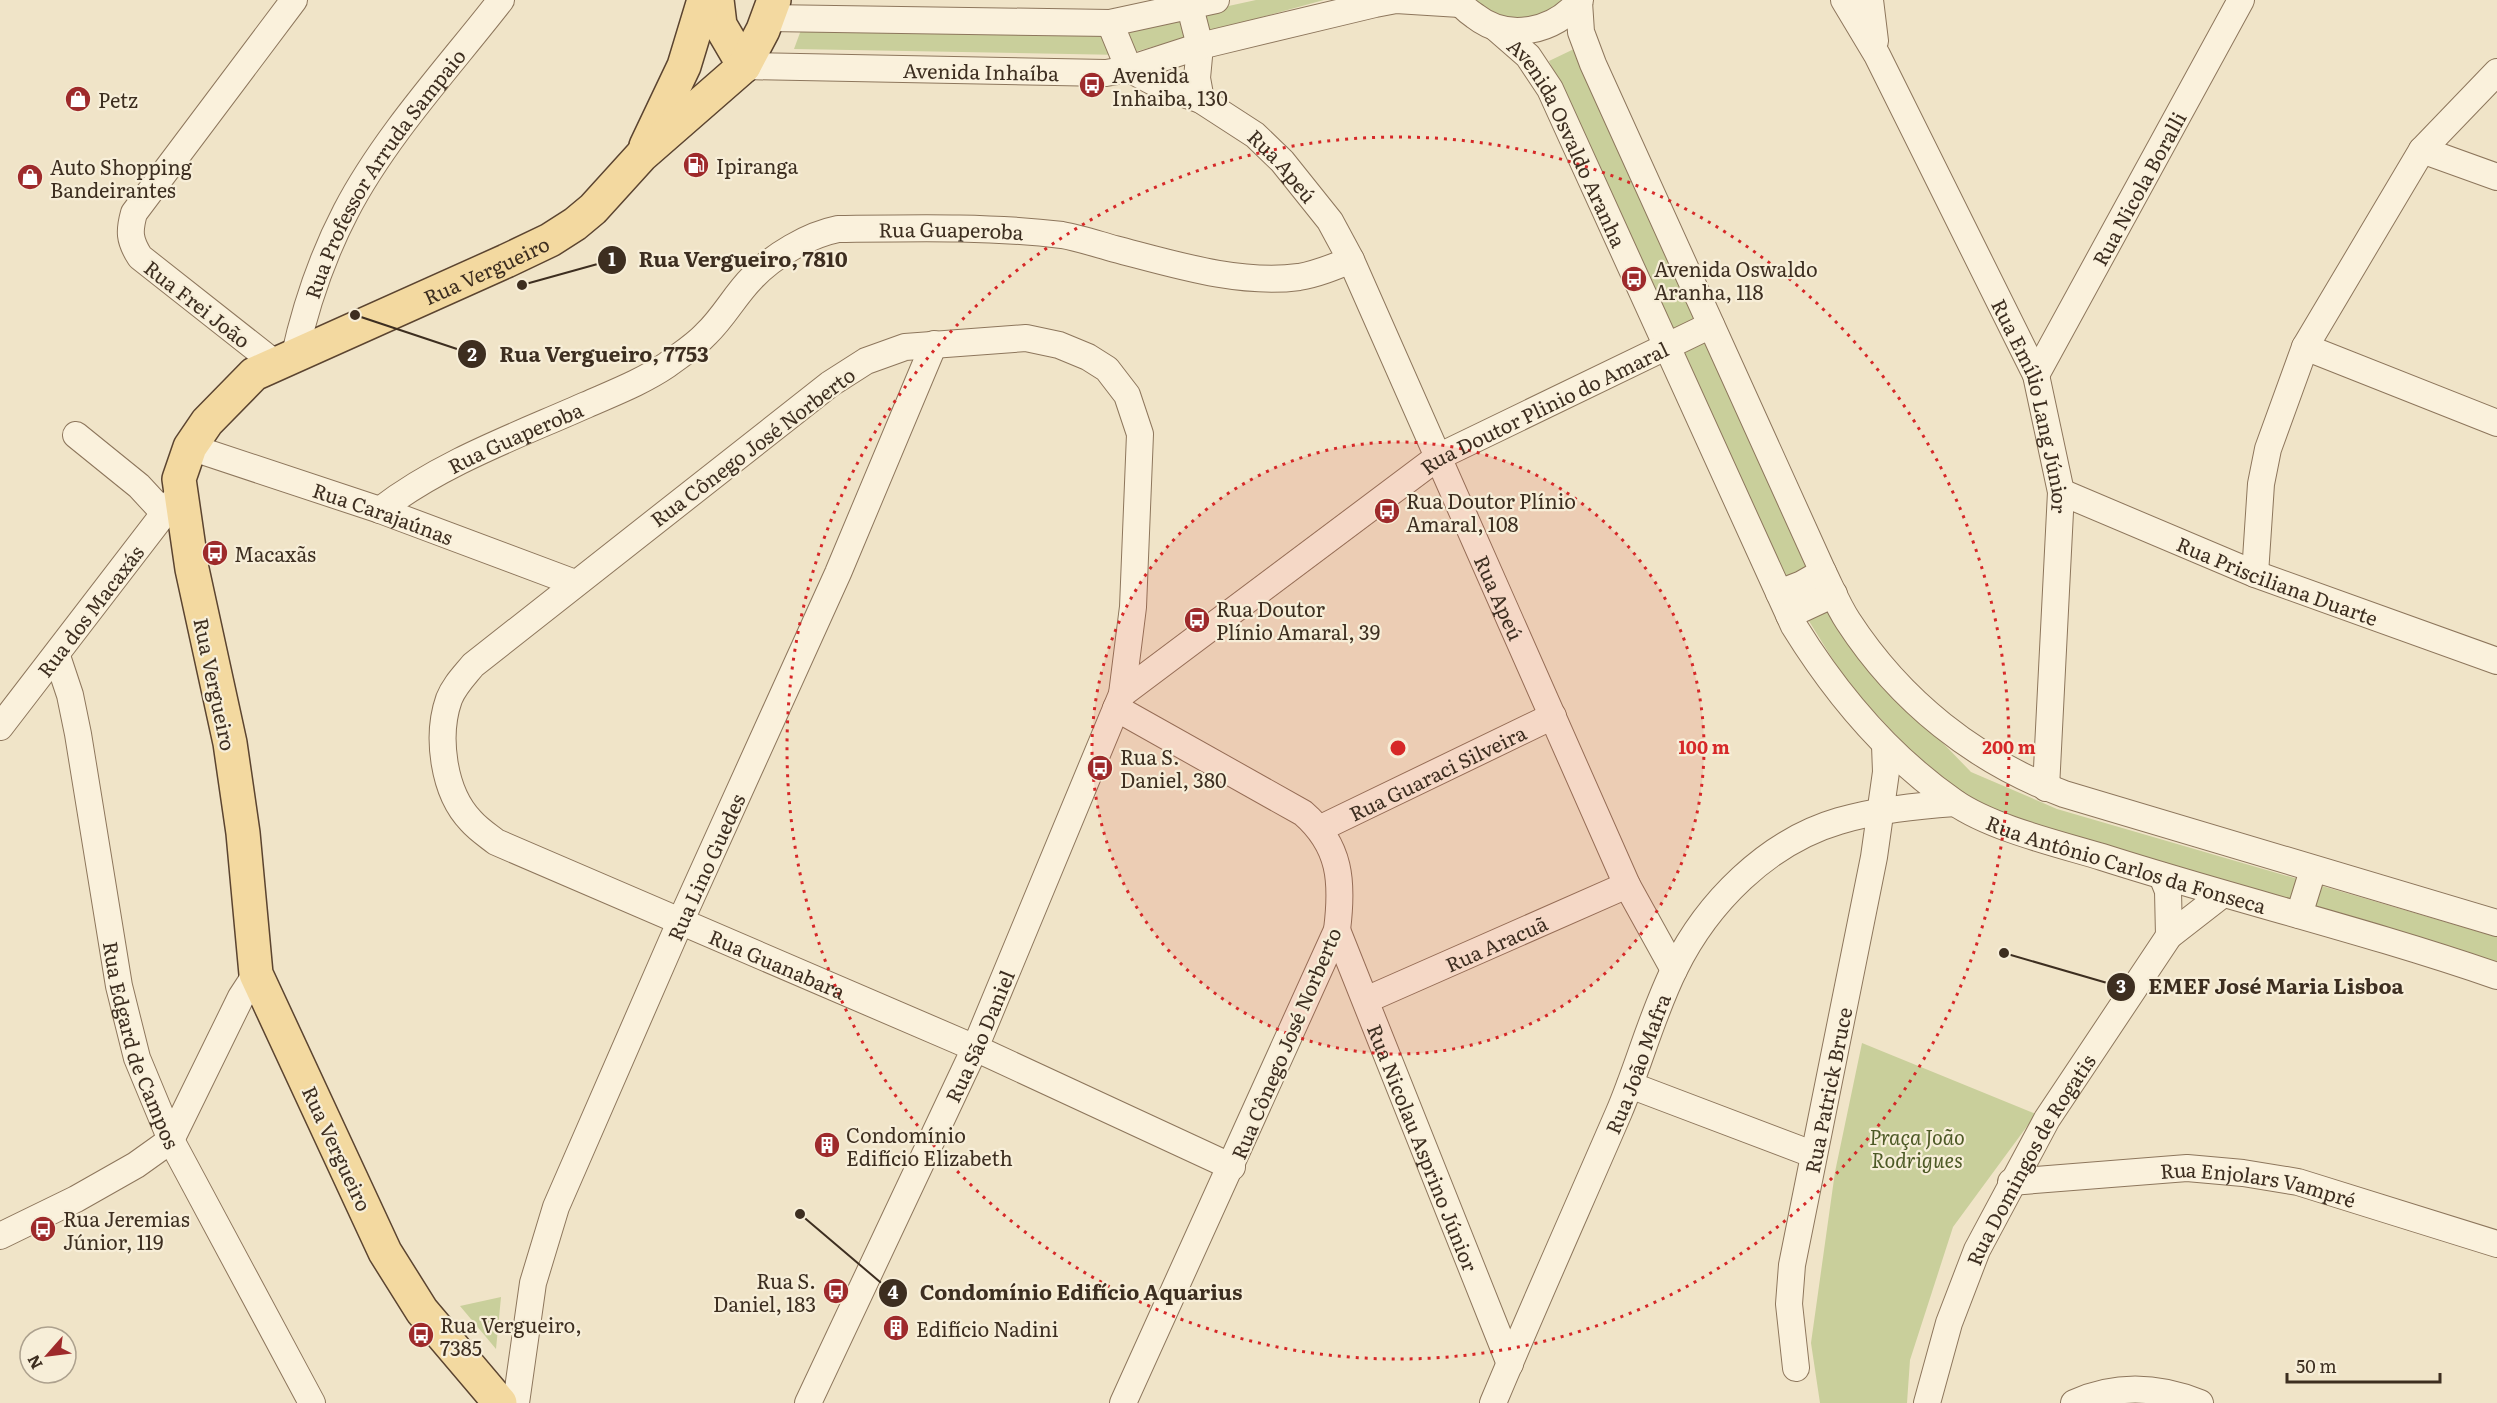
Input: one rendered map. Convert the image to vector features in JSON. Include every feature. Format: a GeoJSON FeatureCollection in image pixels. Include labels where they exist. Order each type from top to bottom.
{"type":"FeatureCollection","features":[{"type":"Feature","properties":{"kind":"main road","name":"Rua Vergueiro"},"geometry":{"type":"LineString","coordinates":[[642,155],[684,66],[704,0]]}},
{"type":"Feature","properties":{"kind":"main road"},"geometry":{"type":"LineString","coordinates":[[717,0],[720,25],[744,66]]}},
{"type":"Feature","properties":{"kind":"main road","name":"Rua Vergueiro"},"geometry":{"type":"LineString","coordinates":[[500,1403],[422,1311],[385,1252],[256,974],[243,833],[230,743],[192,569],[172,503],[190,447],[207,422],[247,380],[550,240],[593,209],[642,155],[744,66],[771,9]]}},
{"type":"Feature","properties":{"kind":"street","name":"Rua Frei João"},"geometry":{"type":"LineString","coordinates":[[286,362],[140,256],[132,245],[129,232],[134,213],[294,0]]}},
{"type":"Feature","properties":{"kind":"street","name":"Rua Professor Arruda Sampaio"},"geometry":{"type":"LineString","coordinates":[[286,362],[300,332],[318,274],[346,211],[389,143],[501,0]]}},
{"type":"Feature","properties":{"kind":"street"},"geometry":{"type":"LineString","coordinates":[[771,9],[1110,23],[1216,0]]}},
{"type":"Feature","properties":{"kind":"street","name":"Avenida Inhaíba"},"geometry":{"type":"LineString","coordinates":[[744,66],[1076,74],[1129,69],[1200,46],[1396,0],[1459,2]]}},
{"type":"Feature","properties":{"kind":"street","name":"Rua Emílio Lang Júnior"},"geometry":{"type":"LineString","coordinates":[[1844,0],[1877,55],[2036,375],[2061,492],[2046,788]]}},
{"type":"Feature","properties":{"kind":"street","name":"Rua Emílio Lang Júnior"},"geometry":{"type":"LineString","coordinates":[[1870,0],[1877,55]]}},
{"type":"Feature","properties":{"kind":"street","name":"Rua Nicola Boralli"},"geometry":{"type":"LineString","coordinates":[[2036,375],[2241,0]]}},
{"type":"Feature","properties":{"kind":"street"},"geometry":{"type":"LineString","coordinates":[[1497,29],[1525,32],[1548,25],[1579,1]]}},
{"type":"Feature","properties":{"kind":"street"},"geometry":{"type":"LineString","coordinates":[[1579,1],[1581,32],[1593,64],[1828,583],[1848,621],[1885,670],[1930,718],[2013,772],[2046,788],[2313,870],[2497,923]]}},
{"type":"Feature","properties":{"kind":"street","name":"Avenida Osvaldo Aranha"},"geometry":{"type":"LineString","coordinates":[[1459,2],[1477,18],[1497,29],[1528,56],[1550,89],[1784,604],[1836,690],[1885,745],[1955,803]]}},
{"type":"Feature","properties":{"kind":"street"},"geometry":{"type":"LineString","coordinates":[[1190,7],[1200,46],[1197,78],[1201,100]]}},
{"type":"Feature","properties":{"kind":"street"},"geometry":{"type":"LineString","coordinates":[[1110,23],[1129,69]]}},
{"type":"Feature","properties":{"kind":"street","name":"Rua Apeú"},"geometry":{"type":"LineString","coordinates":[[1129,69],[1159,85],[1201,100],[1255,135],[1282,161],[1330,221],[1351,260],[1627,885],[1674,970]]}},
{"type":"Feature","properties":{"kind":"street"},"geometry":{"type":"LineString","coordinates":[[2255,574],[2261,484],[2268,449],[2305,347],[2422,150],[2497,72]]}},
{"type":"Feature","properties":{"kind":"street"},"geometry":{"type":"LineString","coordinates":[[2422,150],[2497,177]]}},
{"type":"Feature","properties":{"kind":"street","name":"Rua Guaperoba"},"geometry":{"type":"LineString","coordinates":[[380,510],[403,492],[452,466],[626,387],[665,366],[704,336],[728,312],[751,279],[765,267],[825,232],[838,229],[928,228],[1056,235],[1186,266],[1247,277],[1299,277],[1351,260]]}},
{"type":"Feature","properties":{"kind":"street","name":"Rua Doutor Plinio do Amaral"},"geometry":{"type":"LineString","coordinates":[[1119,701],[1438,457],[1711,325]]}},
{"type":"Feature","properties":{"kind":"street","name":"Rua Cônego José Norberto"},"geometry":{"type":"LineString","coordinates":[[575,583],[847,371],[883,354],[905,347],[1026,338],[1059,345],[1088,357],[1107,369],[1127,394],[1140,434],[1133,607],[1119,701],[1303,813],[1321,828],[1335,860],[1339,882],[1337,930],[1232,1167],[1123,1403]]}},
{"type":"Feature","properties":{"kind":"street","name":"Rua Lino Guedes"},"geometry":{"type":"LineString","coordinates":[[516,1403],[533,1283],[556,1207],[681,920],[838,573],[934,344]]}},
{"type":"Feature","properties":{"kind":"street"},"geometry":{"type":"LineString","coordinates":[[2305,347],[2497,423]]}},
{"type":"Feature","properties":{"kind":"street"},"geometry":{"type":"LineString","coordinates":[[76,435],[139,486],[172,503]]}},
{"type":"Feature","properties":{"kind":"street","name":"Rua Carajaúnas"},"geometry":{"type":"LineString","coordinates":[[190,447],[380,510],[575,583]]}},
{"type":"Feature","properties":{"kind":"street","name":"Rua Prisciliana Duarte"},"geometry":{"type":"LineString","coordinates":[[2061,492],[2255,574],[2497,661]]}},
{"type":"Feature","properties":{"kind":"street","name":"Rua dos Macaxás"},"geometry":{"type":"LineString","coordinates":[[0,727],[57,656],[172,503]]}},
{"type":"Feature","properties":{"kind":"street","name":"Rua Guanabara"},"geometry":{"type":"LineString","coordinates":[[575,583],[473,665],[457,684],[449,700],[443,727],[445,760],[457,802],[470,821],[495,842],[975,1048],[1232,1167]]}},
{"type":"Feature","properties":{"kind":"street"},"geometry":{"type":"LineString","coordinates":[[1784,604],[1802,584],[1828,583]]}},
{"type":"Feature","properties":{"kind":"street","name":"Rua Edgard de Campos"},"geometry":{"type":"LineString","coordinates":[[57,656],[70,695],[78,734],[122,996],[137,1058],[171,1140],[312,1403]]}},
{"type":"Feature","properties":{"kind":"street","name":"Rua São Daniel"},"geometry":{"type":"LineString","coordinates":[[808,1403],[975,1048],[1119,701]]}},
{"type":"Feature","properties":{"kind":"street","name":"Rua Guaraci Silveira"},"geometry":{"type":"LineString","coordinates":[[1321,828],[1553,716]]}},
{"type":"Feature","properties":{"kind":"street"},"geometry":{"type":"LineString","coordinates":[[1879,812],[1886,772],[1885,745]]}},
{"type":"Feature","properties":{"kind":"street","name":"Rua João Mafra"},"geometry":{"type":"LineString","coordinates":[[1493,1403],[1630,1085],[1674,970],[1694,931],[1713,908],[1750,872],[1795,840],[1837,822],[1879,812],[1955,803]]}},
{"type":"Feature","properties":{"kind":"street","name":"Rua Antônio Carlos da Fonseca"},"geometry":{"type":"LineString","coordinates":[[1955,803],[2025,833],[2497,976]]}},
{"type":"Feature","properties":{"kind":"street","name":"Rua Patrick Bruce"},"geometry":{"type":"LineString","coordinates":[[1796,1368],[1789,1304],[1792,1265],[1812,1154],[1866,897],[1879,812]]}},
{"type":"Feature","properties":{"kind":"street"},"geometry":{"type":"LineString","coordinates":[[2299,915],[2313,870]]}},
{"type":"Feature","properties":{"kind":"street"},"geometry":{"type":"LineString","coordinates":[[2162,876],[2168,891],[2169,936]]}},
{"type":"Feature","properties":{"kind":"street","name":"Rua Aracuã"},"geometry":{"type":"LineString","coordinates":[[1366,1000],[1627,885]]}},
{"type":"Feature","properties":{"kind":"street","name":"Rua Domingos de Rogatis"},"geometry":{"type":"LineString","coordinates":[[1927,1403],[1949,1323],[1977,1250],[2011,1182],[2047,1119],[2169,936],[2223,894]]}},
{"type":"Feature","properties":{"kind":"street","name":"Rua Nicolau Asprino Júnior"},"geometry":{"type":"LineString","coordinates":[[1337,930],[1510,1364]]}},
{"type":"Feature","properties":{"kind":"street"},"geometry":{"type":"LineString","coordinates":[[0,1236],[76,1200],[136,1165],[171,1140],[241,997],[256,974]]}},
{"type":"Feature","properties":{"kind":"street"},"geometry":{"type":"LineString","coordinates":[[1630,1085],[1812,1154]]}},
{"type":"Feature","properties":{"kind":"street","name":"Rua Enjolars Vampré"},"geometry":{"type":"LineString","coordinates":[[2011,1182],[2187,1168],[2243,1173],[2298,1182],[2446,1230],[2497,1244]]}},
{"type":"Feature","properties":{"kind":"street"},"geometry":{"type":"LineString","coordinates":[[2074,1403],[2124,1389],[2150,1389],[2177,1393],[2200,1403]]}},
{"type":"Feature","properties":{"kind":"green space"},"geometry":{"type":"Polygon","coordinates":[[[1256,0],[1324,0],[1123,55],[794,49],[801,30],[1100,34],[1256,0]]]}},
{"type":"Feature","properties":{"kind":"green space"},"geometry":{"type":"Polygon","coordinates":[[[1476,0],[1565,0],[1546,15],[1518,19],[1490,12],[1476,0]]]}},
{"type":"Feature","properties":{"kind":"green space"},"geometry":{"type":"Polygon","coordinates":[[[1574,49],[1870,668],[1971,772],[2057,809],[2497,937],[2497,962],[2200,880],[2005,820],[1960,791],[1910,750],[1848,684],[1799,605],[1549,61],[1574,49]]]}},
{"type":"Feature","properties":{"kind":"green space","name":"Praça João Rodrigues"},"geometry":{"type":"Polygon","coordinates":[[[1862,1043],[2036,1114],[1953,1227],[1910,1360],[1907,1403],[1820,1403],[1811,1343],[1835,1172],[1862,1043]]]}},
{"type":"Feature","properties":{"kind":"green space"},"geometry":{"type":"Polygon","coordinates":[[[501,1297],[496,1349],[460,1306],[501,1297]]]}},
{"type":"Feature","properties":{"kind":"place","name":"Avenida Inhaiba, 130"},"geometry":{"type":"Point","coordinates":[1092,85]}},
{"type":"Feature","properties":{"kind":"place","name":"Petz"},"geometry":{"type":"Point","coordinates":[78,99]}},
{"type":"Feature","properties":{"kind":"place","name":"Ipiranga"},"geometry":{"type":"Point","coordinates":[696,165]}},
{"type":"Feature","properties":{"kind":"place","name":"Auto Shopping Bandeirantes"},"geometry":{"type":"Point","coordinates":[30,177]}},
{"type":"Feature","properties":{"kind":"place","name":"Avenida Oswaldo Aranha, 118"},"geometry":{"type":"Point","coordinates":[1634,279]}},
{"type":"Feature","properties":{"kind":"place","name":"Rua Vergueiro, 7810"},"geometry":{"type":"Point","coordinates":[522,285]}},
{"type":"Feature","properties":{"kind":"place","name":"Rua Vergueiro, 7753"},"geometry":{"type":"Point","coordinates":[355,315]}},
{"type":"Feature","properties":{"kind":"place","name":"Rua Doutor Plínio Amaral, 108"},"geometry":{"type":"Point","coordinates":[1387,511]}},
{"type":"Feature","properties":{"kind":"place","name":"Macaxãs"},"geometry":{"type":"Point","coordinates":[215,553]}},
{"type":"Feature","properties":{"kind":"place","name":"Rua Doutor Plínio Amaral, 39"},"geometry":{"type":"Point","coordinates":[1197,620]}},
{"type":"Feature","properties":{"kind":"place","name":"Rua S. Daniel, 380"},"geometry":{"type":"Point","coordinates":[1100,768]}},
{"type":"Feature","properties":{"kind":"place","name":"EMEF José Maria Lisboa"},"geometry":{"type":"Point","coordinates":[2004,953]}},
{"type":"Feature","properties":{"kind":"place","name":"Condomínio Edifício Elizabeth"},"geometry":{"type":"Point","coordinates":[827,1145]}},
{"type":"Feature","properties":{"kind":"place","name":"Condomínio Edifício Aquarius"},"geometry":{"type":"Point","coordinates":[800,1214]}},
{"type":"Feature","properties":{"kind":"place","name":"Rua Jeremias Júnior, 119"},"geometry":{"type":"Point","coordinates":[43,1229]}},
{"type":"Feature","properties":{"kind":"place","name":"Rua S. Daniel, 183"},"geometry":{"type":"Point","coordinates":[836,1291]}},
{"type":"Feature","properties":{"kind":"place","name":"Edifício Nadini"},"geometry":{"type":"Point","coordinates":[896,1328]}},
{"type":"Feature","properties":{"kind":"place","name":"Rua Vergueiro, 7385"},"geometry":{"type":"Point","coordinates":[421,1335]}}]}
